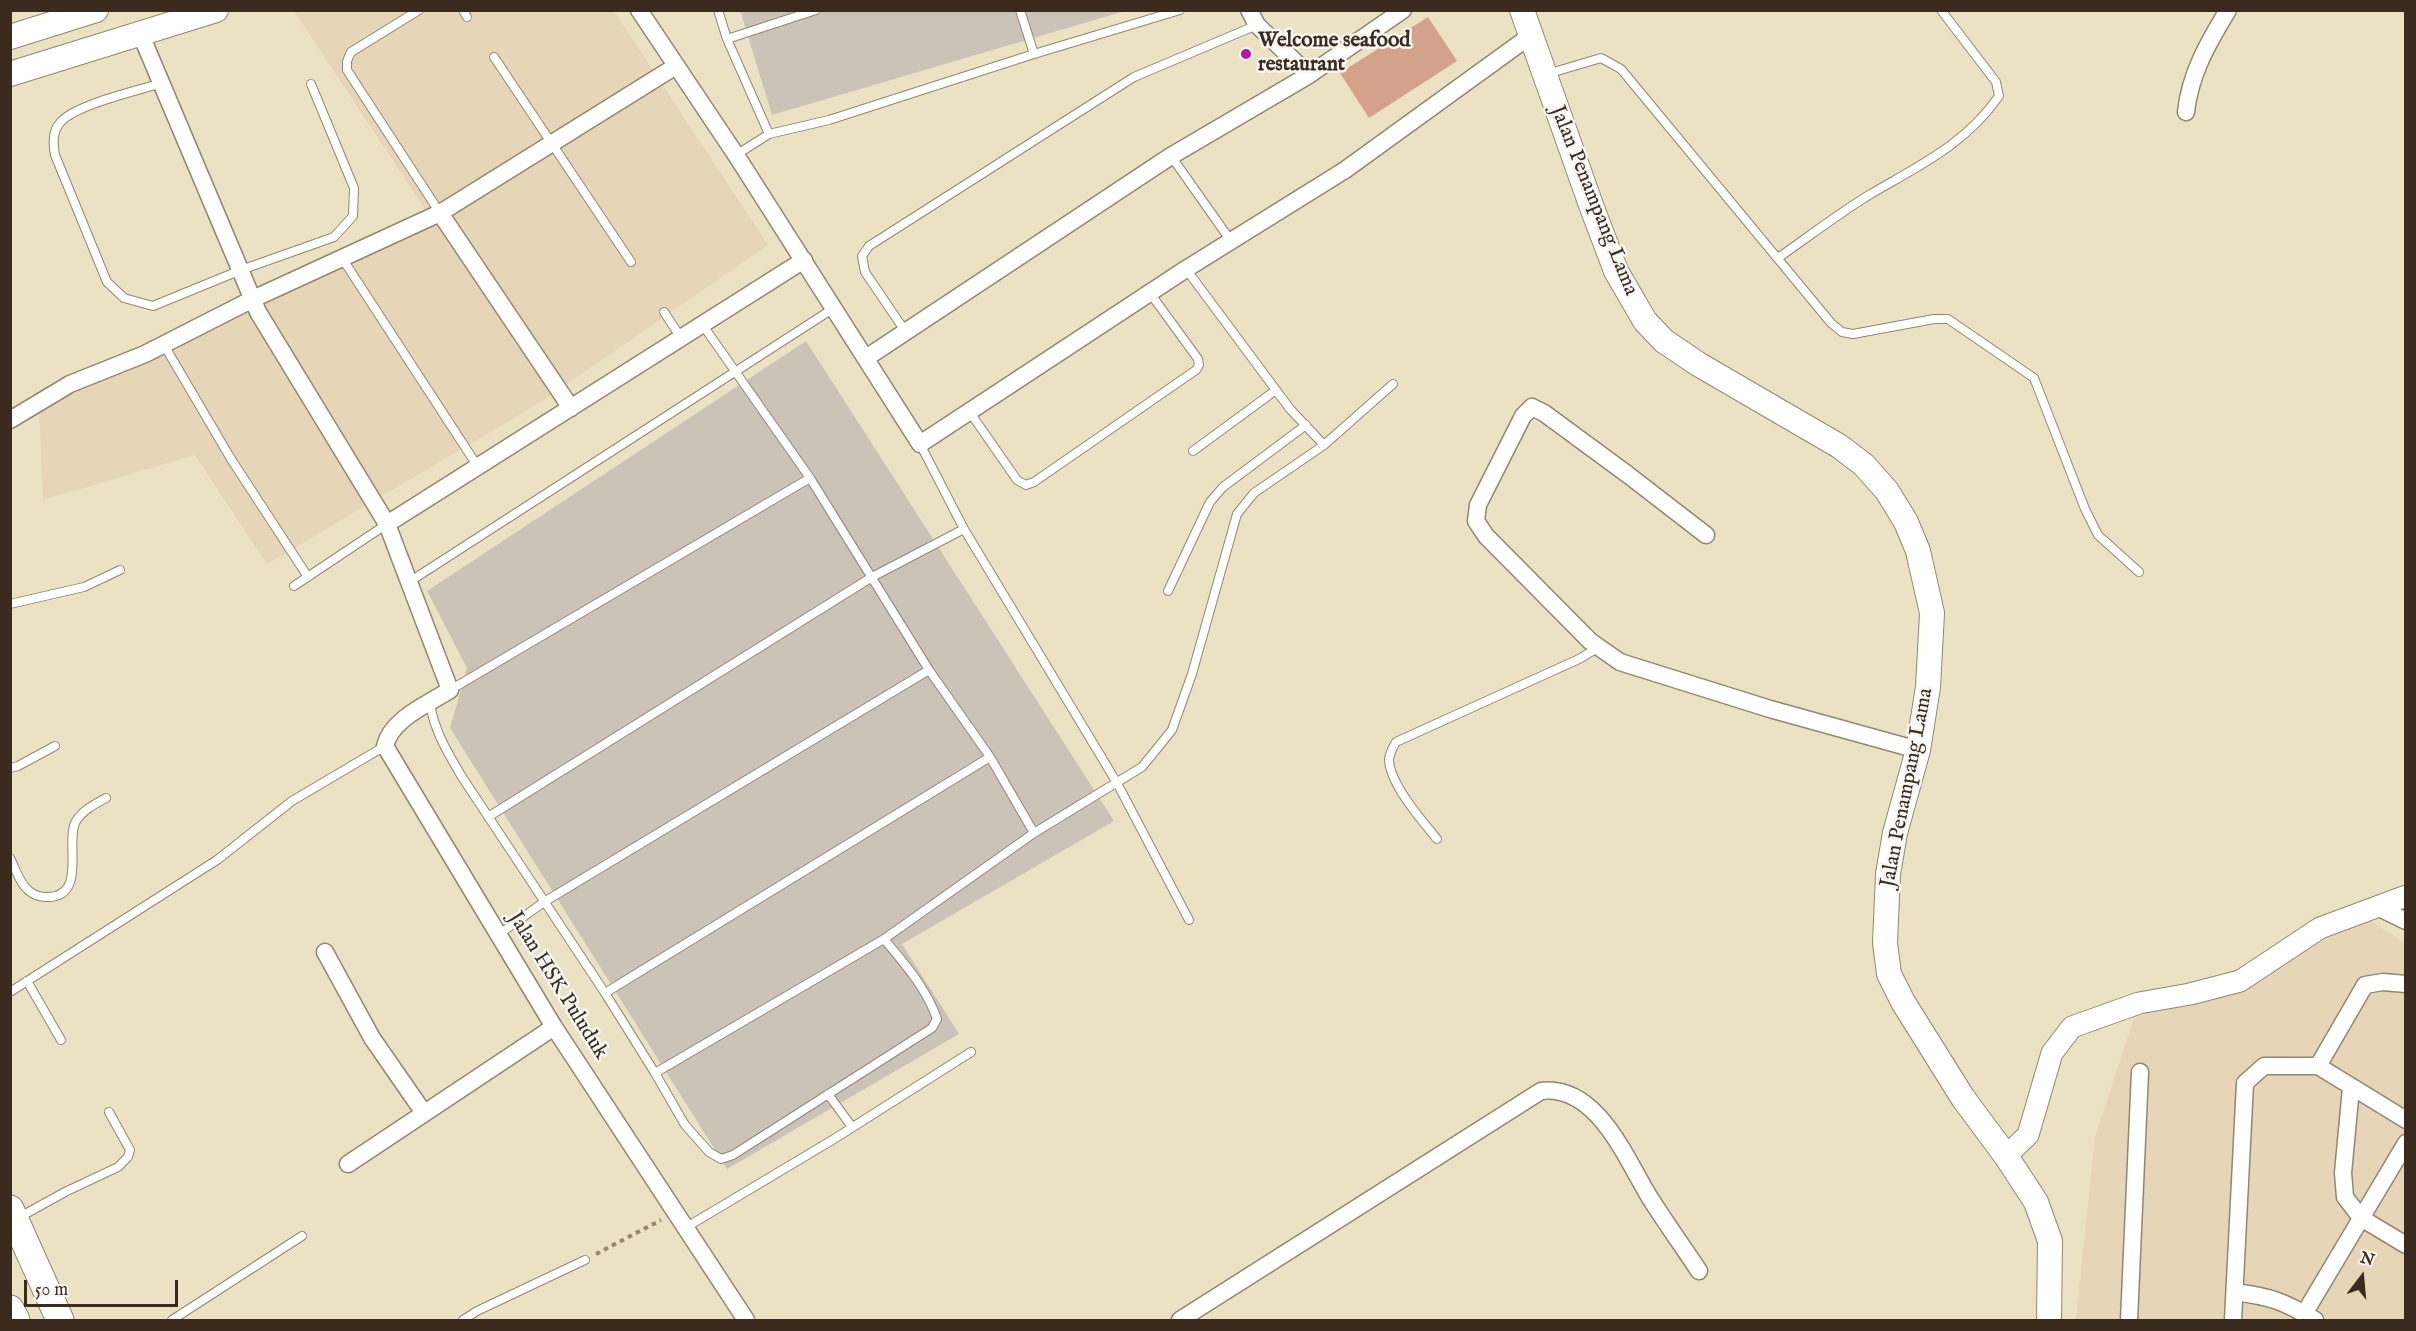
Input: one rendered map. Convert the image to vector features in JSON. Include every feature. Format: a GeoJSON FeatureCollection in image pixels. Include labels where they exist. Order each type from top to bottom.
{"type":"FeatureCollection","features":[{"type":"Feature","properties":{"kind":"main road"},"geometry":{"type":"LineString","coordinates":[[10,37],[61,16],[96,10]]}},
{"type":"Feature","properties":{"kind":"main road"},"geometry":{"type":"LineString","coordinates":[[10,74],[216,10]]}},
{"type":"Feature","properties":{"kind":"main road","name":"Jalan Penampang Lama"},"geometry":{"type":"LineString","coordinates":[[1522,10],[1616,271],[1644,321],[1664,341],[1698,364],[1839,446],[1864,465],[1887,491],[1906,522],[1918,552],[1932,613],[1928,687],[1918,750],[1895,833],[1888,874],[1885,943],[1890,974],[1903,1002],[1963,1098],[2006,1156],[2036,1202],[2050,1242],[2049,1320]]}},
{"type":"Feature","properties":{"kind":"main road"},"geometry":{"type":"LineString","coordinates":[[13,1214],[60,1320]]}},
{"type":"Feature","properties":{"kind":"main road"},"geometry":{"type":"LineString","coordinates":[[10,1309],[16,1320]]}},
{"type":"Feature","properties":{"kind":"street"},"geometry":{"type":"LineString","coordinates":[[639,10],[804,260],[920,444],[1186,269],[1345,170],[1530,36]]}},
{"type":"Feature","properties":{"kind":"street"},"geometry":{"type":"LineString","coordinates":[[866,358],[1172,156],[1309,75],[1403,10]]}},
{"type":"Feature","properties":{"kind":"street"},"geometry":{"type":"LineString","coordinates":[[2186,112],[2188,89],[2198,63],[2228,10]]}},
{"type":"Feature","properties":{"kind":"street"},"geometry":{"type":"LineString","coordinates":[[1253,18],[1309,75]]}},
{"type":"Feature","properties":{"kind":"street"},"geometry":{"type":"LineString","coordinates":[[141,35],[258,312],[387,524],[450,690],[395,725],[387,735],[385,746]]}},
{"type":"Feature","properties":{"kind":"street"},"geometry":{"type":"LineString","coordinates":[[10,420],[70,384],[164,345],[253,299],[440,213],[676,66]]}},
{"type":"Feature","properties":{"kind":"street"},"geometry":{"type":"LineString","coordinates":[[440,213],[571,408]]}},
{"type":"Feature","properties":{"kind":"street"},"geometry":{"type":"LineString","coordinates":[[387,524],[804,260]]}},
{"type":"Feature","properties":{"kind":"street"},"geometry":{"type":"LineString","coordinates":[[1706,536],[1628,474],[1544,413],[1532,407],[1523,416],[1478,505],[1476,522],[1486,536],[1590,641],[1620,662],[1770,709],[1918,750]]}},
{"type":"Feature","properties":{"kind":"street","name":"Jalan HSK Puluduk"},"geometry":{"type":"LineString","coordinates":[[385,746],[554,1027],[746,1320]]}},
{"type":"Feature","properties":{"kind":"street"},"geometry":{"type":"LineString","coordinates":[[2006,1156],[2028,1134],[2052,1053],[2072,1027],[2139,1003],[2190,994],[2240,981],[2320,928],[2406,896]]}},
{"type":"Feature","properties":{"kind":"street"},"geometry":{"type":"LineString","coordinates":[[2375,906],[2406,921]]}},
{"type":"Feature","properties":{"kind":"street"},"geometry":{"type":"LineString","coordinates":[[325,952],[372,1038],[424,1113]]}},
{"type":"Feature","properties":{"kind":"street"},"geometry":{"type":"LineString","coordinates":[[2318,1066],[2365,986],[2383,982],[2406,984]]}},
{"type":"Feature","properties":{"kind":"street"},"geometry":{"type":"LineString","coordinates":[[348,1164],[554,1027]]}},
{"type":"Feature","properties":{"kind":"street"},"geometry":{"type":"LineString","coordinates":[[2234,1320],[2245,1083],[2264,1066],[2318,1066],[2406,1120]]}},
{"type":"Feature","properties":{"kind":"street"},"geometry":{"type":"LineString","coordinates":[[2129,1320],[2140,1072]]}},
{"type":"Feature","properties":{"kind":"street"},"geometry":{"type":"LineString","coordinates":[[2351,1088],[2343,1173],[2345,1197],[2361,1218],[2406,1245]]}},
{"type":"Feature","properties":{"kind":"street"},"geometry":{"type":"LineString","coordinates":[[1180,1320],[1541,1090],[1551,1089],[1567,1094],[1590,1108],[1610,1128],[1650,1198],[1699,1271]]}},
{"type":"Feature","properties":{"kind":"street"},"geometry":{"type":"LineString","coordinates":[[2235,1292],[2269,1297],[2310,1317],[2361,1218],[2406,1143]]}},
{"type":"Feature","properties":{"kind":"lane"},"geometry":{"type":"LineString","coordinates":[[419,10],[351,52],[347,61],[347,70],[440,213]]}},
{"type":"Feature","properties":{"kind":"lane"},"geometry":{"type":"LineString","coordinates":[[718,10],[727,39],[769,134]]}},
{"type":"Feature","properties":{"kind":"lane"},"geometry":{"type":"LineString","coordinates":[[727,39],[816,10]]}},
{"type":"Feature","properties":{"kind":"lane"},"geometry":{"type":"LineString","coordinates":[[1020,10],[1034,54]]}},
{"type":"Feature","properties":{"kind":"lane"},"geometry":{"type":"LineString","coordinates":[[736,155],[769,134],[829,120],[1180,10]]}},
{"type":"Feature","properties":{"kind":"lane"},"geometry":{"type":"LineString","coordinates":[[1778,258],[1867,196],[1938,156],[1962,137],[1991,108],[1999,96],[1996,82],[1941,10]]}},
{"type":"Feature","properties":{"kind":"lane"},"geometry":{"type":"LineString","coordinates":[[905,331],[865,272],[862,256],[869,246],[1134,77],[1253,18]]}},
{"type":"Feature","properties":{"kind":"lane"},"geometry":{"type":"LineString","coordinates":[[494,57],[631,262]]}},
{"type":"Feature","properties":{"kind":"lane"},"geometry":{"type":"LineString","coordinates":[[1544,75],[1600,58],[1621,69],[1832,323],[1842,332],[1853,334],[1934,319],[1948,320],[2034,378],[2085,509],[2098,535],[2139,572]]}},
{"type":"Feature","properties":{"kind":"lane"},"geometry":{"type":"LineString","coordinates":[[161,83],[75,110],[59,124],[53,143],[55,155],[107,282],[124,298],[153,306],[241,270],[334,237],[353,216],[354,188],[311,84]]}},
{"type":"Feature","properties":{"kind":"lane"},"geometry":{"type":"LineString","coordinates":[[1172,156],[1231,241]]}},
{"type":"Feature","properties":{"kind":"lane"},"geometry":{"type":"LineString","coordinates":[[342,258],[478,467]]}},
{"type":"Feature","properties":{"kind":"lane"},"geometry":{"type":"LineString","coordinates":[[1186,269],[1276,390],[1324,444]]}},
{"type":"Feature","properties":{"kind":"lane"},"geometry":{"type":"LineString","coordinates":[[969,411],[1017,480],[1026,485],[1034,482],[1196,370],[1199,365],[1198,359],[1150,293]]}},
{"type":"Feature","properties":{"kind":"lane"},"geometry":{"type":"LineString","coordinates":[[409,582],[834,308]]}},
{"type":"Feature","properties":{"kind":"lane"},"geometry":{"type":"LineString","coordinates":[[664,312],[681,338]]}},
{"type":"Feature","properties":{"kind":"lane"},"geometry":{"type":"LineString","coordinates":[[702,324],[810,478],[929,670],[990,757],[1034,833]]}},
{"type":"Feature","properties":{"kind":"lane"},"geometry":{"type":"LineString","coordinates":[[164,345],[231,459],[308,577]]}},
{"type":"Feature","properties":{"kind":"lane"},"geometry":{"type":"LineString","coordinates":[[656,1072],[884,939],[1034,833],[1142,767],[1172,730],[1192,674],[1236,514],[1254,493],[1324,444],[1393,384]]}},
{"type":"Feature","properties":{"kind":"lane"},"geometry":{"type":"LineString","coordinates":[[1193,451],[1276,390]]}},
{"type":"Feature","properties":{"kind":"lane"},"geometry":{"type":"LineString","coordinates":[[1168,591],[1210,502],[1223,487],[1306,425]]}},
{"type":"Feature","properties":{"kind":"lane"},"geometry":{"type":"LineString","coordinates":[[920,444],[964,529],[1116,783],[1189,920]]}},
{"type":"Feature","properties":{"kind":"lane"},"geometry":{"type":"LineString","coordinates":[[450,690],[810,478]]}},
{"type":"Feature","properties":{"kind":"lane"},"geometry":{"type":"LineString","coordinates":[[294,586],[387,524]]}},
{"type":"Feature","properties":{"kind":"lane"},"geometry":{"type":"LineString","coordinates":[[488,817],[872,577],[964,529]]}},
{"type":"Feature","properties":{"kind":"lane"},"geometry":{"type":"LineString","coordinates":[[10,604],[84,587],[120,570]]}},
{"type":"Feature","properties":{"kind":"lane"},"geometry":{"type":"LineString","coordinates":[[1437,839],[1411,808],[1392,772],[1389,760],[1396,742],[1579,659],[1599,647]]}},
{"type":"Feature","properties":{"kind":"lane"},"geometry":{"type":"LineString","coordinates":[[498,935],[544,902],[929,670]]}},
{"type":"Feature","properties":{"kind":"lane"},"geometry":{"type":"LineString","coordinates":[[430,703],[432,718],[441,740],[488,817],[656,1072],[685,1125],[709,1152],[721,1159],[733,1155],[932,1028],[937,1019],[933,1008],[912,973],[884,939]]}},
{"type":"Feature","properties":{"kind":"lane"},"geometry":{"type":"LineString","coordinates":[[10,768],[55,746]]}},
{"type":"Feature","properties":{"kind":"lane"},"geometry":{"type":"LineString","coordinates":[[10,992],[217,860],[292,801],[385,746]]}},
{"type":"Feature","properties":{"kind":"lane"},"geometry":{"type":"LineString","coordinates":[[605,993],[990,757]]}},
{"type":"Feature","properties":{"kind":"lane"},"geometry":{"type":"LineString","coordinates":[[10,858],[24,887],[32,894],[43,897],[56,896],[66,888],[74,873],[71,836],[76,821],[85,811],[106,798]]}},
{"type":"Feature","properties":{"kind":"lane"},"geometry":{"type":"LineString","coordinates":[[27,981],[61,1040]]}},
{"type":"Feature","properties":{"kind":"lane"},"geometry":{"type":"LineString","coordinates":[[685,1228],[971,1052]]}},
{"type":"Feature","properties":{"kind":"lane"},"geometry":{"type":"LineString","coordinates":[[828,1094],[852,1127]]}},
{"type":"Feature","properties":{"kind":"lane"},"geometry":{"type":"LineString","coordinates":[[13,1214],[118,1167],[129,1157],[130,1150],[109,1112]]}},
{"type":"Feature","properties":{"kind":"lane"},"geometry":{"type":"LineString","coordinates":[[172,1320],[302,1236]]}},
{"type":"Feature","properties":{"kind":"lane"},"geometry":{"type":"LineString","coordinates":[[463,1320],[477,1311],[585,1260]]}},
{"type":"Feature","properties":{"kind":"path"},"geometry":{"type":"LineString","coordinates":[[585,1260],[675,1213]]}},
{"type":"Feature","properties":{"kind":"shaded area"},"geometry":{"type":"Polygon","coordinates":[[[740,10],[1125,11],[772,115],[740,10]]]}},
{"type":"Feature","properties":{"kind":"shaded area"},"geometry":{"type":"Polygon","coordinates":[[[294,11],[614,11],[768,245],[541,402],[267,564],[195,455],[43,500],[39,408],[429,215],[294,11]]]}},
{"type":"Feature","properties":{"kind":"shaded area"},"geometry":{"type":"Polygon","coordinates":[[[806,341],[1114,821],[902,944],[959,1034],[727,1169],[450,728],[467,668],[427,591],[806,341]]]}},
{"type":"Feature","properties":{"kind":"shaded area"},"geometry":{"type":"Polygon","coordinates":[[[2360,914],[2405,943],[2405,1320],[2076,1320],[2095,1137],[2139,1003],[2240,981],[2360,914]]]}},
{"type":"Feature","properties":{"kind":"building"},"geometry":{"type":"Polygon","coordinates":[[[1428,17],[1457,61],[1369,118],[1340,73],[1428,17]]]}},
{"type":"Feature","properties":{"kind":"place","name":"Welcome seafood restaurant"},"geometry":{"type":"Point","coordinates":[1246,54]}}]}
